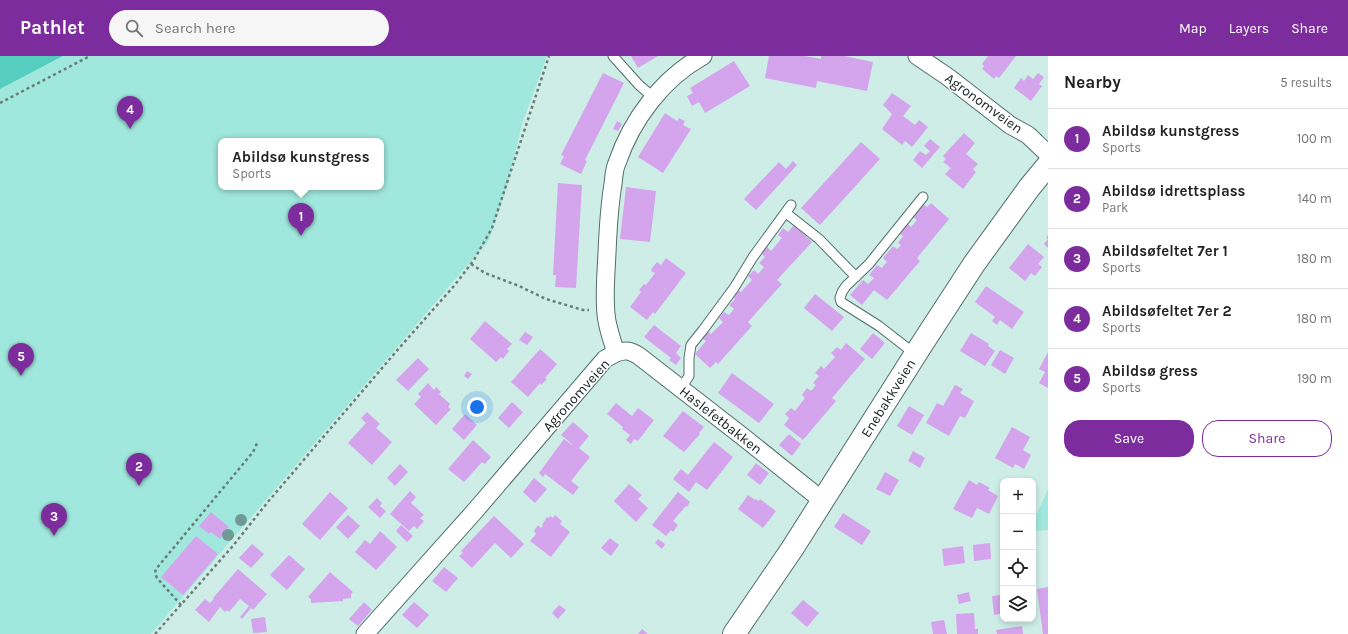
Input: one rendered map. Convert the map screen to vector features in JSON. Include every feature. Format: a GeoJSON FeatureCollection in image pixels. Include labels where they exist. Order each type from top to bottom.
{"type":"FeatureCollection","features":[{"type":"Feature","properties":{"kind":"main road","name":"Enebakkveien"},"geometry":{"type":"LineString","coordinates":[[734,634],[775,576],[974,264],[1029,188],[1048,165]]}},
{"type":"Feature","properties":{"kind":"street","name":"Agronomveien"},"geometry":{"type":"LineString","coordinates":[[365,634],[474,512],[605,359],[616,353],[610,335],[606,315],[605,294],[608,212],[616,164],[629,133],[653,97],[671,79],[703,56]]}},
{"type":"Feature","properties":{"kind":"street","name":"Agronomveien"},"geometry":{"type":"LineString","coordinates":[[917,56],[948,77],[1010,125],[1028,135],[1048,154]]}},
{"type":"Feature","properties":{"kind":"street","name":"Haslefetbakken"},"geometry":{"type":"LineString","coordinates":[[616,353],[622,350],[629,350],[640,356],[823,501]]}},
{"type":"Feature","properties":{"kind":"lane"},"geometry":{"type":"LineString","coordinates":[[613,56],[639,85],[653,97]]}},
{"type":"Feature","properties":{"kind":"lane"},"geometry":{"type":"LineString","coordinates":[[916,354],[880,326],[841,302],[840,298],[846,286],[869,264],[923,197]]}},
{"type":"Feature","properties":{"kind":"lane"},"geometry":{"type":"LineString","coordinates":[[681,388],[689,376],[691,345],[734,288],[753,257],[788,209],[856,277]]}},
{"type":"Feature","properties":{"kind":"path"},"geometry":{"type":"LineString","coordinates":[[0,103],[90,56]]}},
{"type":"Feature","properties":{"kind":"path"},"geometry":{"type":"LineString","coordinates":[[155,634],[232,547],[267,503],[380,370],[454,286],[484,245],[492,228],[550,56]]}},
{"type":"Feature","properties":{"kind":"path"},"geometry":{"type":"LineString","coordinates":[[471,264],[485,273],[519,286],[546,299],[583,310],[595,310]]}},
{"type":"Feature","properties":{"kind":"path"},"geometry":{"type":"LineString","coordinates":[[181,605],[157,578],[155,573],[156,569],[253,452],[258,441]]}},
{"type":"Feature","properties":{"kind":"shaded area"},"geometry":{"type":"Polygon","coordinates":[[[63,56],[547,56],[522,124],[508,183],[489,240],[151,634],[0,634],[0,89],[63,56]]]}},
{"type":"Feature","properties":{"kind":"shaded area"},"geometry":{"type":"Polygon","coordinates":[[[1048,489],[1048,530],[1036,531],[1036,515],[1048,489]]]}},
{"type":"Feature","properties":{"kind":"green space"},"geometry":{"type":"Polygon","coordinates":[[[0,56],[63,56],[0,89],[0,56]]]}},
{"type":"Feature","properties":{"kind":"building"},"geometry":{"type":"Polygon","coordinates":[[[631,56],[658,56],[638,68],[631,56]]]}},
{"type":"Feature","properties":{"kind":"building"},"geometry":{"type":"Polygon","coordinates":[[[769,56],[805,56],[821,59],[821,56],[844,56],[873,62],[867,91],[817,81],[816,88],[765,78],[769,56]]]}},
{"type":"Feature","properties":{"kind":"building"},"geometry":{"type":"Polygon","coordinates":[[[988,56],[1016,56],[999,78],[996,76],[994,79],[982,69],[984,66],[982,64],[988,56]]]}},
{"type":"Feature","properties":{"kind":"building"},"geometry":{"type":"Polygon","coordinates":[[[734,61],[750,86],[705,113],[699,102],[692,106],[687,96],[693,93],[690,88],[734,61]]]}},
{"type":"Feature","properties":{"kind":"building"},"geometry":{"type":"Polygon","coordinates":[[[603,73],[624,83],[585,160],[587,161],[581,174],[560,164],[564,156],[561,155],[603,73]]]}},
{"type":"Feature","properties":{"kind":"building"},"geometry":{"type":"Polygon","coordinates":[[[1038,73],[1044,77],[1039,84],[1042,86],[1031,101],[1014,88],[1021,78],[1024,81],[1028,75],[1033,79],[1038,73]]]}},
{"type":"Feature","properties":{"kind":"building"},"geometry":{"type":"Polygon","coordinates":[[[892,93],[911,106],[903,116],[915,125],[919,120],[928,127],[912,147],[905,141],[902,145],[882,129],[892,114],[883,105],[892,93]]]}},
{"type":"Feature","properties":{"kind":"building"},"geometry":{"type":"Polygon","coordinates":[[[665,113],[677,121],[679,118],[685,121],[683,125],[691,129],[663,173],[638,157],[665,113]]]}},
{"type":"Feature","properties":{"kind":"building"},"geometry":{"type":"Polygon","coordinates":[[[617,121],[622,124],[618,131],[613,129],[617,121]]]}},
{"type":"Feature","properties":{"kind":"building"},"geometry":{"type":"Polygon","coordinates":[[[964,133],[975,143],[966,154],[978,164],[973,169],[976,172],[963,189],[945,174],[951,168],[943,162],[946,159],[943,156],[964,133]]]}},
{"type":"Feature","properties":{"kind":"building"},"geometry":{"type":"Polygon","coordinates":[[[930,139],[940,147],[922,168],[913,160],[920,151],[926,155],[930,151],[924,146],[930,139]]]}},
{"type":"Feature","properties":{"kind":"building"},"geometry":{"type":"Polygon","coordinates":[[[861,142],[880,159],[820,225],[801,208],[861,142]]]}},
{"type":"Feature","properties":{"kind":"building"},"geometry":{"type":"Polygon","coordinates":[[[793,161],[797,165],[756,210],[744,199],[779,162],[786,169],[793,161]]]}},
{"type":"Feature","properties":{"kind":"building"},"geometry":{"type":"Polygon","coordinates":[[[558,183],[582,185],[576,288],[555,287],[556,275],[553,275],[558,183]]]}},
{"type":"Feature","properties":{"kind":"building"},"geometry":{"type":"Polygon","coordinates":[[[626,187],[656,191],[650,242],[620,239],[626,187]]]}},
{"type":"Feature","properties":{"kind":"building"},"geometry":{"type":"Polygon","coordinates":[[[931,203],[949,219],[917,258],[920,261],[887,300],[874,290],[862,305],[850,295],[863,280],[868,284],[874,278],[869,275],[877,265],[882,268],[887,262],[883,258],[893,246],[897,249],[901,245],[898,243],[903,236],[899,233],[907,223],[911,227],[917,220],[913,217],[923,204],[927,207],[931,203]]]}},
{"type":"Feature","properties":{"kind":"building"},"geometry":{"type":"Polygon","coordinates":[[[794,225],[812,242],[777,280],[782,284],[748,322],[752,326],[718,364],[716,362],[710,368],[695,354],[706,341],[701,337],[707,331],[711,334],[723,322],[719,318],[724,312],[729,315],[734,309],[729,305],[735,299],[731,295],[737,289],[741,292],[752,280],[748,276],[754,270],[758,274],[764,267],[759,263],[765,257],[761,253],[767,247],[771,251],[782,238],[778,235],[783,228],[788,232],[794,225]]]}},
{"type":"Feature","properties":{"kind":"building"},"geometry":{"type":"Polygon","coordinates":[[[1048,239],[1048,248],[1044,244],[1048,239]]]}},
{"type":"Feature","properties":{"kind":"building"},"geometry":{"type":"Polygon","coordinates":[[[1028,244],[1044,257],[1038,264],[1042,267],[1035,276],[1031,273],[1025,281],[1009,268],[1028,244]]]}},
{"type":"Feature","properties":{"kind":"building"},"geometry":{"type":"Polygon","coordinates":[[[666,258],[686,273],[655,314],[653,312],[647,320],[630,307],[641,292],[639,290],[644,284],[646,285],[655,273],[651,271],[652,268],[657,262],[661,265],[666,258]]]}},
{"type":"Feature","properties":{"kind":"building"},"geometry":{"type":"Polygon","coordinates":[[[986,286],[1024,312],[1012,329],[1000,320],[997,325],[992,321],[995,317],[975,302],[986,286]]]}},
{"type":"Feature","properties":{"kind":"building"},"geometry":{"type":"Polygon","coordinates":[[[815,294],[844,317],[832,331],[804,308],[815,294]]]}},
{"type":"Feature","properties":{"kind":"building"},"geometry":{"type":"Polygon","coordinates":[[[485,321],[512,344],[507,349],[509,351],[503,359],[501,357],[496,362],[470,339],[485,321]]]}},
{"type":"Feature","properties":{"kind":"building"},"geometry":{"type":"Polygon","coordinates":[[[654,325],[681,346],[676,353],[681,358],[676,365],[669,360],[671,358],[644,337],[654,325]]]}},
{"type":"Feature","properties":{"kind":"building"},"geometry":{"type":"Polygon","coordinates":[[[525,332],[533,337],[527,345],[519,340],[525,332]]]}},
{"type":"Feature","properties":{"kind":"building"},"geometry":{"type":"Polygon","coordinates":[[[873,333],[885,343],[872,359],[860,349],[873,333]]]}},
{"type":"Feature","properties":{"kind":"building"},"geometry":{"type":"Polygon","coordinates":[[[971,333],[989,344],[988,346],[995,351],[985,366],[960,351],[971,333]]]}},
{"type":"Feature","properties":{"kind":"building"},"geometry":{"type":"Polygon","coordinates":[[[846,343],[865,359],[832,398],[836,401],[803,440],[784,425],[789,418],[785,414],[791,408],[795,411],[805,398],[802,395],[807,388],[811,391],[816,385],[813,383],[819,376],[815,373],[821,366],[824,369],[835,357],[831,353],[837,347],[841,350],[846,343]]]}},
{"type":"Feature","properties":{"kind":"building"},"geometry":{"type":"Polygon","coordinates":[[[540,349],[557,364],[545,378],[547,379],[541,385],[540,383],[528,397],[511,382],[540,349]]]}},
{"type":"Feature","properties":{"kind":"building"},"geometry":{"type":"Polygon","coordinates":[[[1000,350],[1014,358],[1005,374],[991,365],[1000,350]]]}},
{"type":"Feature","properties":{"kind":"building"},"geometry":{"type":"Polygon","coordinates":[[[1048,352],[1048,388],[1039,383],[1045,372],[1039,369],[1048,352]]]}},
{"type":"Feature","properties":{"kind":"building"},"geometry":{"type":"Polygon","coordinates":[[[418,358],[429,369],[408,391],[396,380],[418,358]]]}},
{"type":"Feature","properties":{"kind":"building"},"geometry":{"type":"Polygon","coordinates":[[[467,371],[472,374],[468,379],[464,376],[467,371]]]}},
{"type":"Feature","properties":{"kind":"building"},"geometry":{"type":"Polygon","coordinates":[[[732,373],[774,404],[759,423],[718,393],[732,373]]]}},
{"type":"Feature","properties":{"kind":"building"},"geometry":{"type":"Polygon","coordinates":[[[428,383],[434,390],[436,387],[441,392],[439,394],[450,404],[448,407],[451,409],[436,425],[414,404],[421,397],[418,394],[428,383]]]}},
{"type":"Feature","properties":{"kind":"building"},"geometry":{"type":"Polygon","coordinates":[[[955,385],[963,389],[960,393],[974,401],[965,418],[960,416],[949,436],[926,423],[937,403],[943,406],[955,385]]]}},
{"type":"Feature","properties":{"kind":"building"},"geometry":{"type":"Polygon","coordinates":[[[512,402],[523,412],[509,428],[498,418],[512,402]]]}},
{"type":"Feature","properties":{"kind":"building"},"geometry":{"type":"Polygon","coordinates":[[[616,403],[632,416],[638,408],[654,420],[638,441],[634,439],[631,444],[626,440],[630,435],[607,414],[616,403]]]}},
{"type":"Feature","properties":{"kind":"building"},"geometry":{"type":"Polygon","coordinates":[[[909,406],[924,415],[912,435],[897,426],[909,406]]]}},
{"type":"Feature","properties":{"kind":"building"},"geometry":{"type":"Polygon","coordinates":[[[683,411],[704,427],[699,433],[700,434],[684,452],[663,436],[683,411]]]}},
{"type":"Feature","properties":{"kind":"building"},"geometry":{"type":"Polygon","coordinates":[[[367,412],[380,424],[376,428],[392,442],[372,465],[348,443],[366,423],[361,418],[367,412]]]}},
{"type":"Feature","properties":{"kind":"building"},"geometry":{"type":"Polygon","coordinates":[[[465,414],[477,425],[464,440],[452,429],[465,414]]]}},
{"type":"Feature","properties":{"kind":"building"},"geometry":{"type":"Polygon","coordinates":[[[573,422],[589,436],[579,448],[590,457],[571,481],[579,487],[573,495],[545,474],[543,477],[539,473],[564,439],[572,445],[561,435],[573,422]]]}},
{"type":"Feature","properties":{"kind":"building"},"geometry":{"type":"Polygon","coordinates":[[[1012,427],[1030,437],[1023,450],[1031,455],[1024,469],[1015,464],[1013,468],[995,458],[1012,427]]]}},
{"type":"Feature","properties":{"kind":"building"},"geometry":{"type":"Polygon","coordinates":[[[789,434],[801,444],[792,456],[779,445],[789,434]]]}},
{"type":"Feature","properties":{"kind":"building"},"geometry":{"type":"Polygon","coordinates":[[[473,440],[491,457],[485,464],[482,462],[464,482],[448,469],[473,440]]]}},
{"type":"Feature","properties":{"kind":"building"},"geometry":{"type":"Polygon","coordinates":[[[714,442],[733,457],[707,490],[696,482],[689,492],[673,479],[681,469],[688,475],[714,442]]]}},
{"type":"Feature","properties":{"kind":"building"},"geometry":{"type":"Polygon","coordinates":[[[913,451],[925,458],[920,468],[908,461],[913,451]]]}},
{"type":"Feature","properties":{"kind":"building"},"geometry":{"type":"Polygon","coordinates":[[[756,463],[769,473],[760,485],[747,475],[756,463]]]}},
{"type":"Feature","properties":{"kind":"building"},"geometry":{"type":"Polygon","coordinates":[[[400,464],[408,472],[395,486],[387,478],[400,464]]]}},
{"type":"Feature","properties":{"kind":"building"},"geometry":{"type":"Polygon","coordinates":[[[885,472],[899,480],[890,496],[876,489],[885,472]]]}},
{"type":"Feature","properties":{"kind":"building"},"geometry":{"type":"Polygon","coordinates":[[[534,478],[547,489],[535,503],[523,492],[534,478]]]}},
{"type":"Feature","properties":{"kind":"building"},"geometry":{"type":"Polygon","coordinates":[[[969,480],[977,485],[979,482],[990,488],[988,490],[998,496],[989,514],[977,508],[972,518],[953,509],[969,480]]]}},
{"type":"Feature","properties":{"kind":"building"},"geometry":{"type":"Polygon","coordinates":[[[629,484],[642,495],[638,499],[648,508],[636,522],[614,501],[629,484]]]}},
{"type":"Feature","properties":{"kind":"building"},"geometry":{"type":"Polygon","coordinates":[[[410,491],[416,497],[411,503],[424,515],[420,518],[424,521],[417,529],[414,526],[409,531],[390,514],[410,491]]]}},
{"type":"Feature","properties":{"kind":"building"},"geometry":{"type":"Polygon","coordinates":[[[330,492],[348,508],[320,540],[302,524],[330,492]]]}},
{"type":"Feature","properties":{"kind":"building"},"geometry":{"type":"Polygon","coordinates":[[[678,492],[690,502],[673,521],[678,525],[673,532],[671,530],[666,536],[652,525],[678,492]]]}},
{"type":"Feature","properties":{"kind":"building"},"geometry":{"type":"Polygon","coordinates":[[[748,495],[755,500],[759,501],[760,499],[776,511],[763,528],[738,509],[748,495]]]}},
{"type":"Feature","properties":{"kind":"building"},"geometry":{"type":"Polygon","coordinates":[[[377,498],[382,503],[380,506],[386,511],[380,518],[368,507],[377,498]]]}},
{"type":"Feature","properties":{"kind":"building"},"geometry":{"type":"Polygon","coordinates":[[[211,512],[229,527],[220,539],[211,532],[209,534],[199,526],[211,512]]]}},
{"type":"Feature","properties":{"kind":"building"},"geometry":{"type":"Polygon","coordinates":[[[843,513],[871,531],[862,545],[834,527],[843,513]]]}},
{"type":"Feature","properties":{"kind":"building"},"geometry":{"type":"Polygon","coordinates":[[[348,515],[360,526],[348,539],[336,527],[348,515]]]}},
{"type":"Feature","properties":{"kind":"building"},"geometry":{"type":"Polygon","coordinates":[[[555,515],[562,521],[560,524],[570,532],[551,557],[530,541],[536,534],[534,531],[538,525],[541,528],[547,517],[549,518],[550,516],[553,518],[555,515]]]}},
{"type":"Feature","properties":{"kind":"building"},"geometry":{"type":"Polygon","coordinates":[[[494,516],[524,544],[511,558],[495,543],[472,568],[459,556],[463,553],[461,551],[494,516]]]}},
{"type":"Feature","properties":{"kind":"building"},"geometry":{"type":"Polygon","coordinates":[[[401,525],[413,536],[407,542],[396,531],[401,525]]]}},
{"type":"Feature","properties":{"kind":"building"},"geometry":{"type":"Polygon","coordinates":[[[380,531],[397,547],[376,570],[355,552],[365,540],[370,544],[380,531]]]}},
{"type":"Feature","properties":{"kind":"building"},"geometry":{"type":"Polygon","coordinates":[[[196,536],[218,554],[183,595],[161,577],[196,536]]]}},
{"type":"Feature","properties":{"kind":"building"},"geometry":{"type":"Polygon","coordinates":[[[610,538],[619,545],[611,556],[601,548],[610,538]]]}},
{"type":"Feature","properties":{"kind":"building"},"geometry":{"type":"Polygon","coordinates":[[[658,539],[665,544],[662,549],[655,543],[658,539]]]}},
{"type":"Feature","properties":{"kind":"building"},"geometry":{"type":"Polygon","coordinates":[[[990,543],[991,559],[974,561],[973,545],[990,543]]]}},
{"type":"Feature","properties":{"kind":"building"},"geometry":{"type":"Polygon","coordinates":[[[252,544],[264,554],[251,568],[239,558],[252,544]]]}},
{"type":"Feature","properties":{"kind":"building"},"geometry":{"type":"Polygon","coordinates":[[[963,546],[965,563],[944,566],[942,549],[963,546]]]}},
{"type":"Feature","properties":{"kind":"building"},"geometry":{"type":"Polygon","coordinates":[[[289,555],[305,569],[287,590],[270,575],[289,555]]]}},
{"type":"Feature","properties":{"kind":"building"},"geometry":{"type":"Polygon","coordinates":[[[444,567],[458,578],[446,592],[432,581],[444,567]]]}},
{"type":"Feature","properties":{"kind":"building"},"geometry":{"type":"Polygon","coordinates":[[[238,569],[267,594],[253,610],[251,608],[242,619],[240,617],[249,606],[240,599],[229,612],[227,610],[225,612],[220,607],[209,622],[195,610],[205,599],[210,603],[238,569]]]}},
{"type":"Feature","properties":{"kind":"building"},"geometry":{"type":"Polygon","coordinates":[[[330,572],[353,592],[351,594],[351,598],[343,599],[343,601],[311,603],[311,599],[308,597],[330,572]]]}},
{"type":"Feature","properties":{"kind":"building"},"geometry":{"type":"Polygon","coordinates":[[[1048,587],[1048,634],[1043,634],[1037,589],[1048,587]]]}},
{"type":"Feature","properties":{"kind":"building"},"geometry":{"type":"Polygon","coordinates":[[[969,592],[971,601],[959,604],[957,595],[969,592]]]}},
{"type":"Feature","properties":{"kind":"building"},"geometry":{"type":"Polygon","coordinates":[[[1000,595],[1000,614],[994,615],[992,596],[1000,595]]]}},
{"type":"Feature","properties":{"kind":"building"},"geometry":{"type":"Polygon","coordinates":[[[803,600],[819,613],[807,627],[791,613],[803,600]]]}},
{"type":"Feature","properties":{"kind":"building"},"geometry":{"type":"Polygon","coordinates":[[[364,602],[372,610],[358,626],[349,619],[364,602]]]}},
{"type":"Feature","properties":{"kind":"building"},"geometry":{"type":"Polygon","coordinates":[[[414,602],[429,615],[417,628],[402,615],[414,602]]]}},
{"type":"Feature","properties":{"kind":"building"},"geometry":{"type":"Polygon","coordinates":[[[559,605],[566,610],[558,619],[552,613],[559,605]]]}},
{"type":"Feature","properties":{"kind":"building"},"geometry":{"type":"Polygon","coordinates":[[[974,613],[975,629],[978,629],[978,634],[957,634],[956,614],[974,613]]]}},
{"type":"Feature","properties":{"kind":"building"},"geometry":{"type":"Polygon","coordinates":[[[265,617],[267,632],[253,633],[251,619],[265,617]]]}},
{"type":"Feature","properties":{"kind":"building"},"geometry":{"type":"Polygon","coordinates":[[[944,620],[947,634],[933,634],[931,622],[944,620]]]}},
{"type":"Feature","properties":{"kind":"building"},"geometry":{"type":"Polygon","coordinates":[[[1022,626],[1023,634],[997,634],[996,630],[1022,626]]]}},
{"type":"Feature","properties":{"kind":"building"},"geometry":{"type":"Polygon","coordinates":[[[642,629],[648,634],[638,634],[642,629]]]}},
{"type":"Feature","properties":{"kind":"place","name":"Abildsøfeltet 7er 2"},"geometry":{"type":"Point","coordinates":[130,129]}},
{"type":"Feature","properties":{"kind":"place","name":"Abildsø kunstgress"},"geometry":{"type":"Point","coordinates":[301,236]}},
{"type":"Feature","properties":{"kind":"place","name":"Abildsø gress"},"geometry":{"type":"Point","coordinates":[21,376]}},
{"type":"Feature","properties":{"kind":"place","name":"Abildsø idrettsplass"},"geometry":{"type":"Point","coordinates":[139,486]}},
{"type":"Feature","properties":{"kind":"place","name":"Abildsøfeltet 7er 1"},"geometry":{"type":"Point","coordinates":[54,536]}}]}
